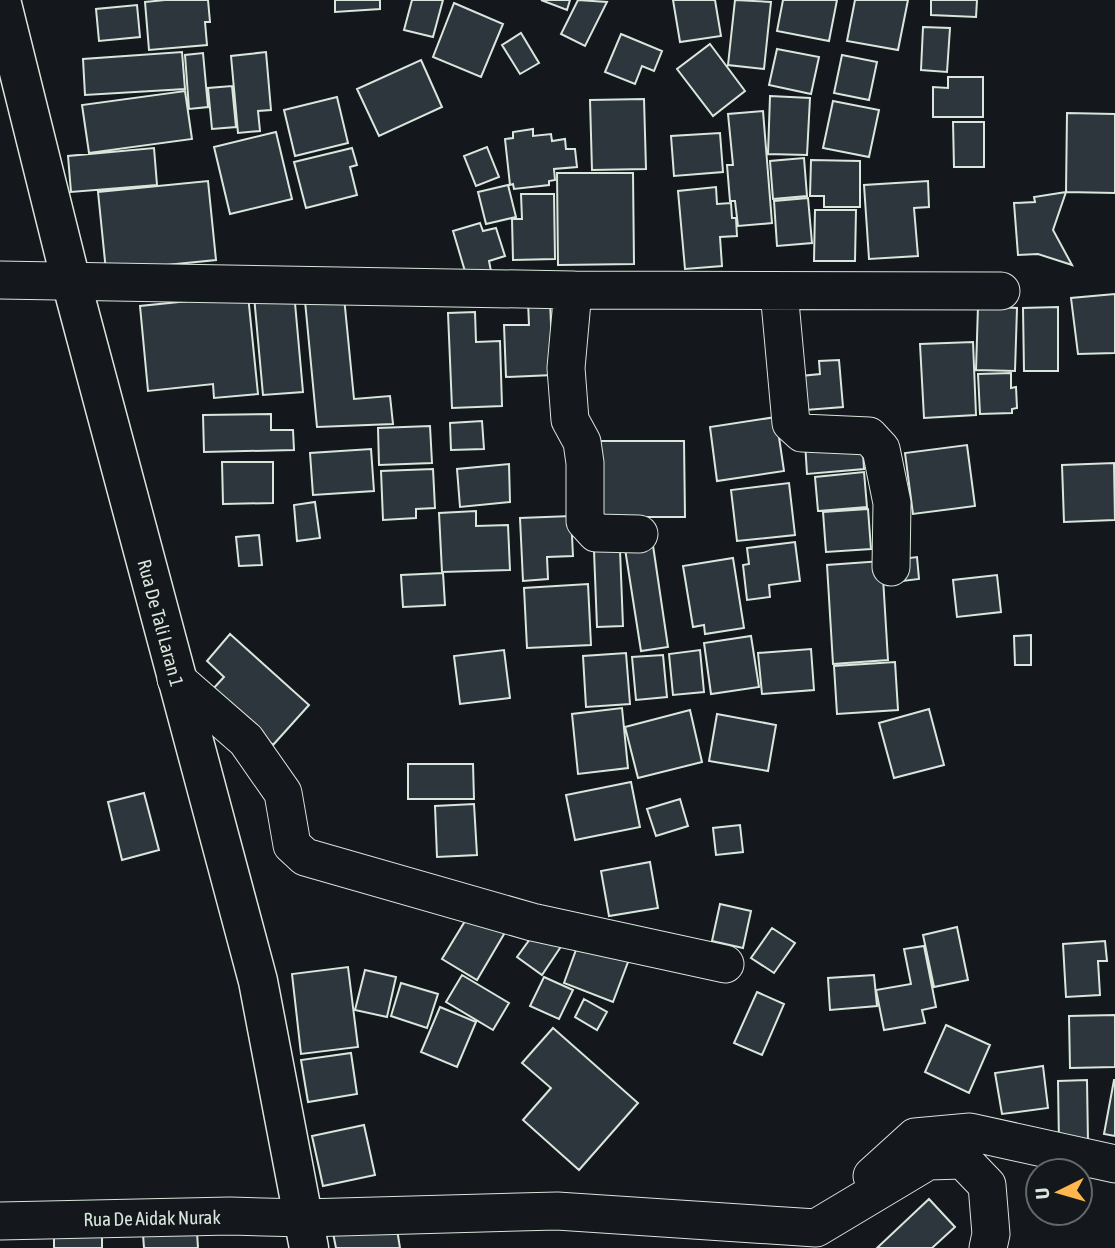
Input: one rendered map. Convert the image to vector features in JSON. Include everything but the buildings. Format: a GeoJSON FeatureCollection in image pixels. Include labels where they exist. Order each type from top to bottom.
{"type":"FeatureCollection","features":[{"type":"Feature","properties":{"kind":"main road","name":"Rua De Tali Laran 1"},"geometry":{"type":"LineString","coordinates":[[1,0],[71,281],[258,981],[307,1233]]}},
{"type":"Feature","properties":{"kind":"street"},"geometry":{"type":"LineString","coordinates":[[0,280],[573,290],[1001,291]]}},
{"type":"Feature","properties":{"kind":"street"},"geometry":{"type":"LineString","coordinates":[[573,290],[566,368],[570,420],[582,442],[585,463],[585,521],[596,533],[639,534]]}},
{"type":"Feature","properties":{"kind":"street"},"geometry":{"type":"LineString","coordinates":[[779,291],[791,423],[802,433],[869,436],[881,449],[892,503],[891,568]]}},
{"type":"Feature","properties":{"kind":"street"},"geometry":{"type":"LineString","coordinates":[[176,678],[246,740],[284,793],[292,845],[304,856],[532,922],[725,964]]}},
{"type":"Feature","properties":{"kind":"street"},"geometry":{"type":"LineString","coordinates":[[818,1238],[915,1137],[970,1132],[1115,1164]]}},
{"type":"Feature","properties":{"kind":"street"},"geometry":{"type":"LineString","coordinates":[[818,1238],[928,1161],[963,1160],[986,1185],[991,1234],[988,1248]]}},
{"type":"Feature","properties":{"kind":"street","name":"Rua De Aidak Nurak"},"geometry":{"type":"LineString","coordinates":[[0,1221],[230,1216],[307,1233],[557,1211],[818,1238]]}}]}
